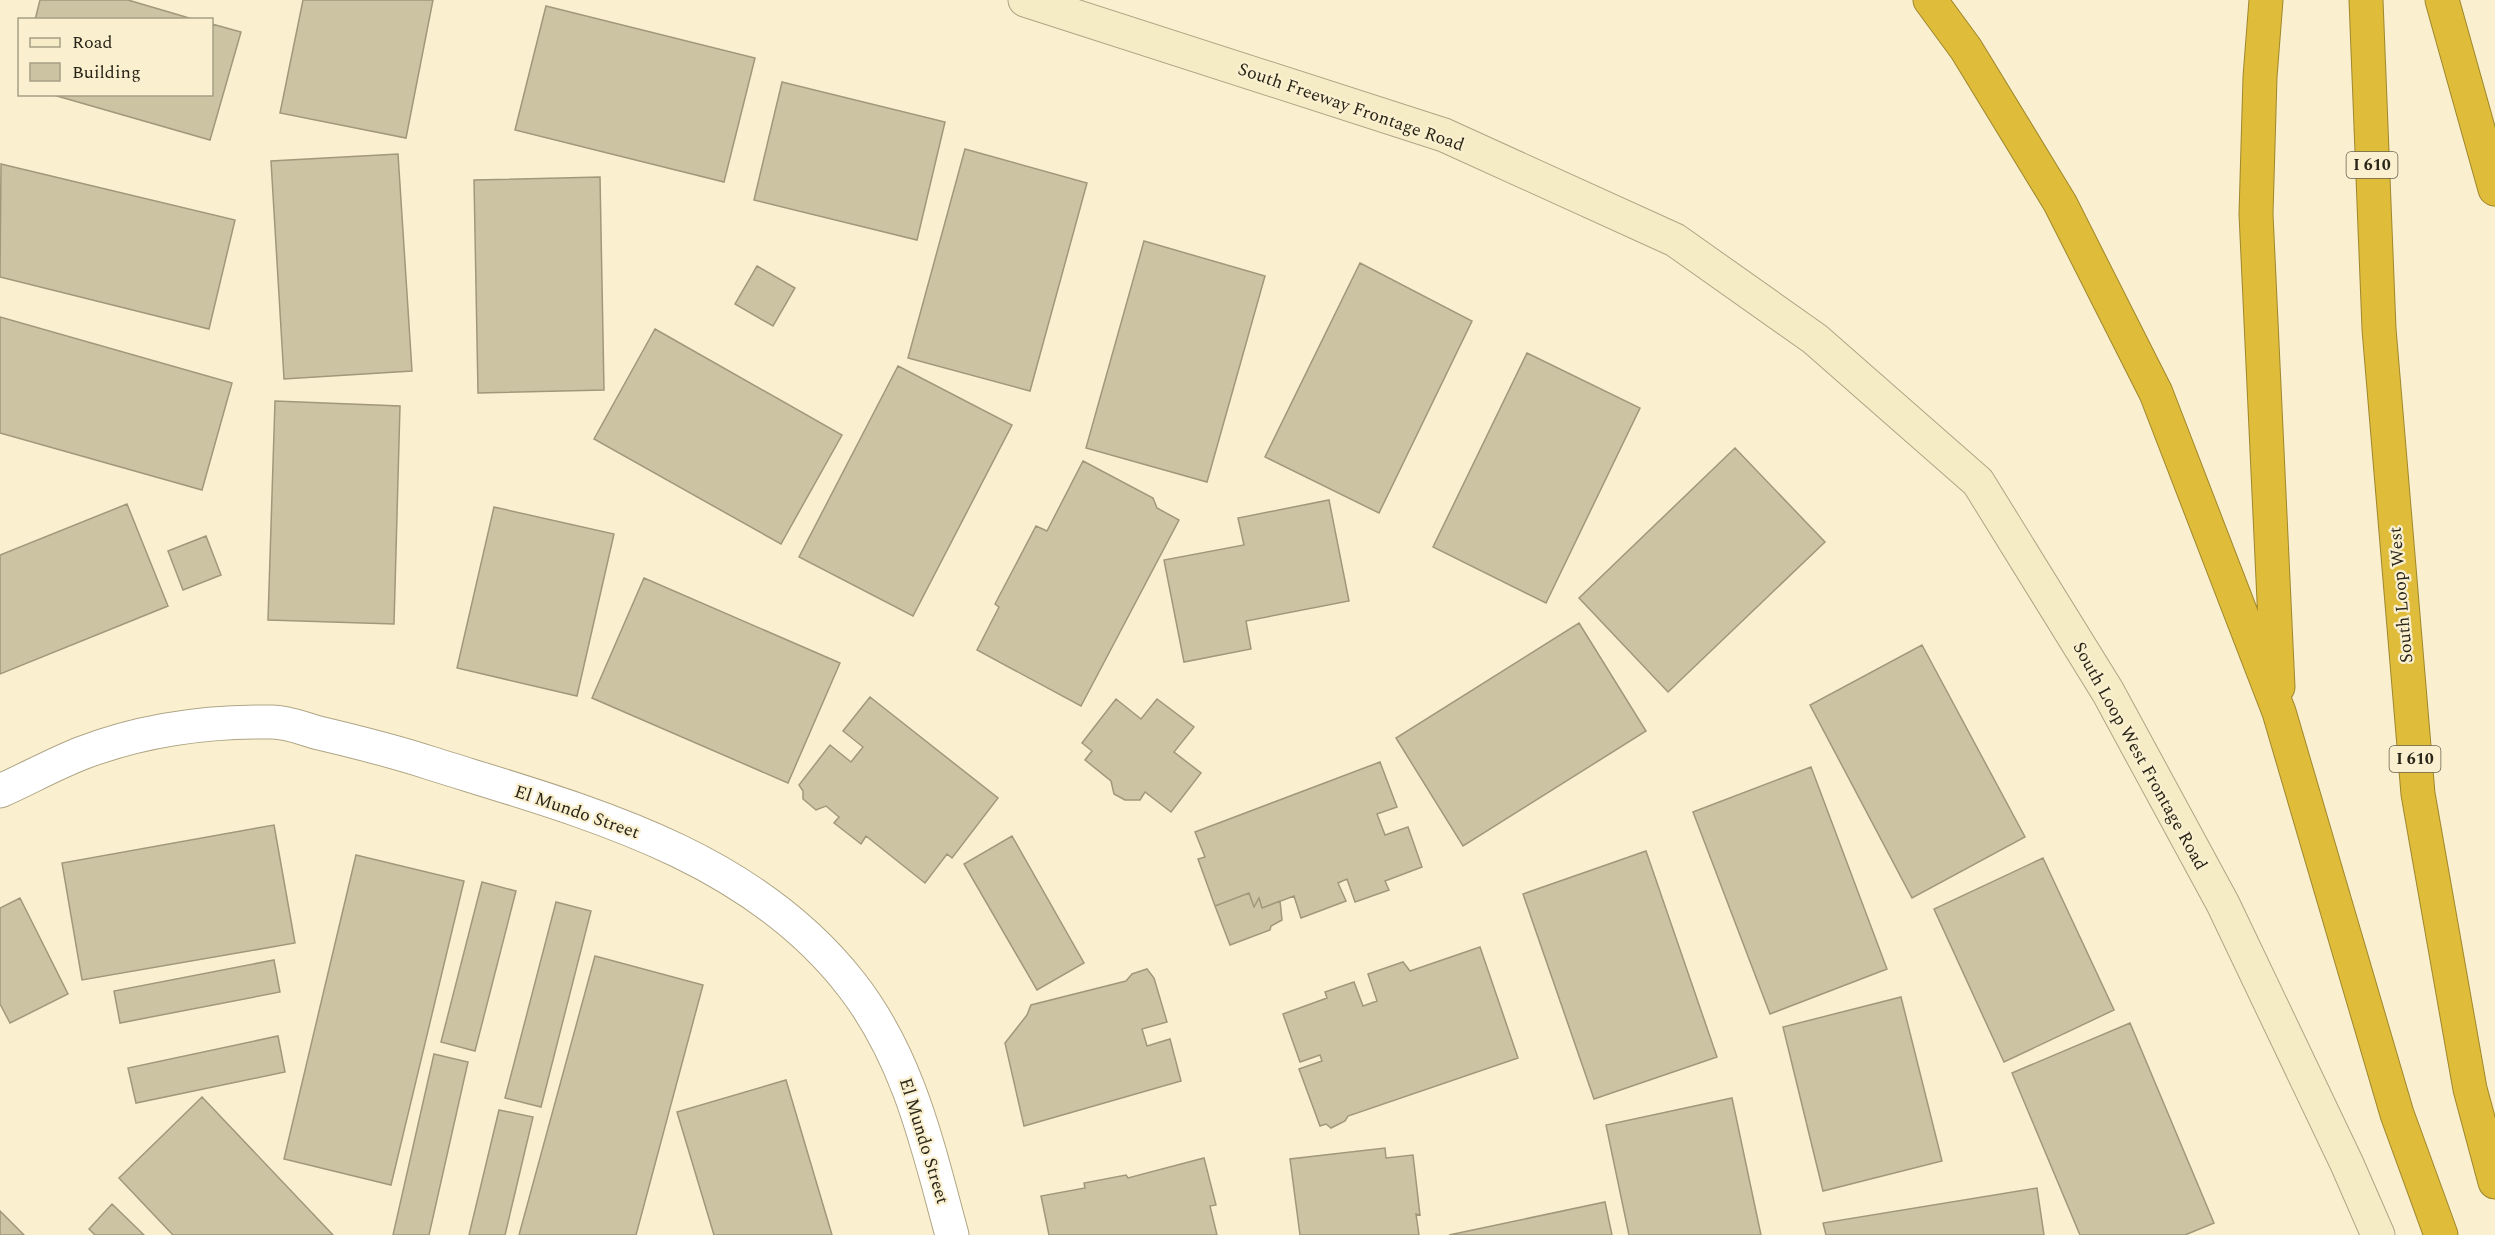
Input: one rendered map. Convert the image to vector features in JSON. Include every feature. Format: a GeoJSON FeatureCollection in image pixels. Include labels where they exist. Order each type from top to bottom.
{"type":"FeatureCollection","features":[{"type":"Feature","properties":{"kind":"highway"},"geometry":{"type":"LineString","coordinates":[[1930,0],[1966,49],[2060,202],[2156,393],[2279,712],[2397,1114],[2441,1235]]}},
{"type":"Feature","properties":{"kind":"highway"},"geometry":{"type":"LineString","coordinates":[[2266,0],[2260,77],[2256,214],[2260,334],[2275,575],[2279,712]]}},
{"type":"Feature","properties":{"kind":"highway","name":"South Loop West"},"geometry":{"type":"LineString","coordinates":[[2366,0],[2379,329],[2418,794],[2470,1089],[2495,1182]]}},
{"type":"Feature","properties":{"kind":"highway"},"geometry":{"type":"LineString","coordinates":[[2442,0],[2495,189]]}},
{"type":"Feature","properties":{"kind":"main road","name":"South Freeway Frontage Road"},"geometry":{"type":"LineString","coordinates":[[1025,0],[1444,135],[1675,240],[1815,339]]}},
{"type":"Feature","properties":{"kind":"main road","name":"South Loop West Frontage Road"},"geometry":{"type":"LineString","coordinates":[[1815,339],[1978,482],[2108,692],[2223,904],[2347,1164],[2378,1235]]}},
{"type":"Feature","properties":{"kind":"street","name":"El Mundo Street"},"geometry":{"type":"LineString","coordinates":[[0,791],[84,753],[182,726],[276,722],[396,752],[572,807],[654,839],[704,862],[761,897],[806,937],[851,984],[893,1050],[913,1095],[952,1235]]}},
{"type":"Feature","properties":{"kind":"building"},"geometry":{"type":"Polygon","coordinates":[[[40,0],[128,0],[189,18],[36,18],[40,0]]]}},
{"type":"Feature","properties":{"kind":"building"},"geometry":{"type":"Polygon","coordinates":[[[303,0],[433,0],[406,138],[280,113],[303,0]]]}},
{"type":"Feature","properties":{"kind":"building"},"geometry":{"type":"Polygon","coordinates":[[[546,6],[755,58],[724,182],[515,130],[546,6]]]}},
{"type":"Feature","properties":{"kind":"building"},"geometry":{"type":"Polygon","coordinates":[[[213,24],[241,32],[210,140],[57,96],[213,96],[213,24]]]}},
{"type":"Feature","properties":{"kind":"building"},"geometry":{"type":"Polygon","coordinates":[[[782,82],[945,122],[917,240],[754,200],[782,82]]]}},
{"type":"Feature","properties":{"kind":"building"},"geometry":{"type":"Polygon","coordinates":[[[965,149],[1087,183],[1030,391],[908,358],[965,149]]]}},
{"type":"Feature","properties":{"kind":"building"},"geometry":{"type":"Polygon","coordinates":[[[398,154],[412,371],[284,379],[271,161],[398,154]]]}},
{"type":"Feature","properties":{"kind":"building"},"geometry":{"type":"Polygon","coordinates":[[[1,164],[235,220],[209,329],[0,277],[1,164]]]}},
{"type":"Feature","properties":{"kind":"building"},"geometry":{"type":"Polygon","coordinates":[[[600,177],[604,390],[478,393],[474,180],[600,177]]]}},
{"type":"Feature","properties":{"kind":"building"},"geometry":{"type":"Polygon","coordinates":[[[1144,241],[1265,276],[1207,482],[1086,448],[1144,241]]]}},
{"type":"Feature","properties":{"kind":"building"},"geometry":{"type":"Polygon","coordinates":[[[1360,263],[1472,321],[1379,513],[1265,457],[1360,263]]]}},
{"type":"Feature","properties":{"kind":"building"},"geometry":{"type":"Polygon","coordinates":[[[757,266],[795,288],[773,326],[735,304],[757,266]]]}},
{"type":"Feature","properties":{"kind":"building"},"geometry":{"type":"Polygon","coordinates":[[[0,317],[232,383],[202,490],[0,433],[0,317]]]}},
{"type":"Feature","properties":{"kind":"building"},"geometry":{"type":"Polygon","coordinates":[[[655,329],[842,435],[781,544],[594,439],[655,329]]]}},
{"type":"Feature","properties":{"kind":"building"},"geometry":{"type":"Polygon","coordinates":[[[1527,353],[1640,408],[1546,603],[1433,547],[1527,353]]]}},
{"type":"Feature","properties":{"kind":"building"},"geometry":{"type":"Polygon","coordinates":[[[898,366],[1012,425],[913,616],[799,557],[898,366]]]}},
{"type":"Feature","properties":{"kind":"building"},"geometry":{"type":"Polygon","coordinates":[[[275,401],[400,406],[394,624],[268,620],[275,401]]]}},
{"type":"Feature","properties":{"kind":"building"},"geometry":{"type":"Polygon","coordinates":[[[1735,448],[1825,542],[1668,692],[1579,598],[1735,448]]]}},
{"type":"Feature","properties":{"kind":"building"},"geometry":{"type":"Polygon","coordinates":[[[1083,461],[1153,498],[1157,508],[1179,520],[1081,706],[977,650],[999,607],[995,604],[1036,526],[1047,531],[1083,461]]]}},
{"type":"Feature","properties":{"kind":"building"},"geometry":{"type":"Polygon","coordinates":[[[1329,500],[1349,601],[1246,621],[1251,649],[1184,662],[1164,560],[1244,545],[1238,518],[1329,500]]]}},
{"type":"Feature","properties":{"kind":"building"},"geometry":{"type":"Polygon","coordinates":[[[127,504],[168,606],[0,674],[0,555],[127,504]]]}},
{"type":"Feature","properties":{"kind":"building"},"geometry":{"type":"Polygon","coordinates":[[[494,507],[614,534],[577,696],[457,668],[494,507]]]}},
{"type":"Feature","properties":{"kind":"building"},"geometry":{"type":"Polygon","coordinates":[[[206,536],[221,575],[183,590],[168,551],[206,536]]]}},
{"type":"Feature","properties":{"kind":"building"},"geometry":{"type":"Polygon","coordinates":[[[644,578],[840,663],[788,783],[592,698],[644,578]]]}},
{"type":"Feature","properties":{"kind":"building"},"geometry":{"type":"Polygon","coordinates":[[[1579,623],[1646,731],[1463,846],[1396,738],[1579,623]]]}},
{"type":"Feature","properties":{"kind":"building"},"geometry":{"type":"Polygon","coordinates":[[[1922,645],[2025,837],[1912,898],[1810,705],[1922,645]]]}},
{"type":"Feature","properties":{"kind":"building"},"geometry":{"type":"Polygon","coordinates":[[[870,697],[998,798],[952,858],[947,854],[925,883],[866,836],[861,844],[834,823],[839,817],[826,806],[816,810],[803,799],[803,791],[799,785],[830,745],[851,762],[863,747],[843,731],[870,697]]]}},
{"type":"Feature","properties":{"kind":"building"},"geometry":{"type":"Polygon","coordinates":[[[1116,699],[1141,719],[1157,699],[1194,727],[1174,752],[1201,773],[1171,812],[1145,792],[1140,800],[1125,800],[1114,794],[1111,781],[1085,760],[1092,751],[1082,743],[1116,699]]]}},
{"type":"Feature","properties":{"kind":"building"},"geometry":{"type":"Polygon","coordinates":[[[1380,762],[1397,807],[1377,814],[1385,835],[1408,827],[1422,867],[1385,881],[1389,890],[1355,902],[1347,879],[1338,883],[1346,901],[1301,918],[1294,896],[1262,908],[1259,898],[1254,907],[1249,893],[1215,906],[1198,859],[1205,857],[1195,832],[1380,762]]]}},
{"type":"Feature","properties":{"kind":"building"},"geometry":{"type":"Polygon","coordinates":[[[1811,767],[1887,969],[1770,1014],[1693,812],[1811,767]]]}},
{"type":"Feature","properties":{"kind":"building"},"geometry":{"type":"Polygon","coordinates":[[[274,825],[295,943],[82,980],[62,863],[274,825]]]}},
{"type":"Feature","properties":{"kind":"building"},"geometry":{"type":"Polygon","coordinates":[[[1012,836],[1084,963],[1037,990],[964,864],[1012,836]]]}},
{"type":"Feature","properties":{"kind":"building"},"geometry":{"type":"Polygon","coordinates":[[[1646,851],[1717,1057],[1594,1099],[1523,894],[1646,851]]]}},
{"type":"Feature","properties":{"kind":"building"},"geometry":{"type":"Polygon","coordinates":[[[356,855],[464,881],[391,1185],[284,1159],[356,855]]]}},
{"type":"Feature","properties":{"kind":"building"},"geometry":{"type":"Polygon","coordinates":[[[2043,858],[2114,1010],[2004,1062],[1934,909],[2043,858]]]}},
{"type":"Feature","properties":{"kind":"building"},"geometry":{"type":"Polygon","coordinates":[[[482,882],[516,891],[475,1051],[441,1042],[482,882]]]}},
{"type":"Feature","properties":{"kind":"building"},"geometry":{"type":"Polygon","coordinates":[[[1249,893],[1254,907],[1259,898],[1262,908],[1280,901],[1282,920],[1271,926],[1270,930],[1230,945],[1215,906],[1249,893]]]}},
{"type":"Feature","properties":{"kind":"building"},"geometry":{"type":"Polygon","coordinates":[[[20,898],[68,994],[10,1023],[0,1004],[0,908],[20,898]]]}},
{"type":"Feature","properties":{"kind":"building"},"geometry":{"type":"Polygon","coordinates":[[[556,902],[591,911],[541,1107],[505,1098],[556,902]]]}},
{"type":"Feature","properties":{"kind":"building"},"geometry":{"type":"Polygon","coordinates":[[[1480,947],[1518,1058],[1348,1116],[1345,1121],[1331,1128],[1326,1124],[1320,1126],[1299,1069],[1322,1061],[1320,1055],[1300,1062],[1283,1014],[1327,998],[1325,992],[1354,982],[1363,1006],[1377,1001],[1368,974],[1403,962],[1410,971],[1480,947]]]}},
{"type":"Feature","properties":{"kind":"building"},"geometry":{"type":"Polygon","coordinates":[[[595,956],[703,985],[636,1235],[519,1235],[595,956]]]}},
{"type":"Feature","properties":{"kind":"building"},"geometry":{"type":"Polygon","coordinates":[[[274,960],[280,992],[120,1023],[114,991],[274,960]]]}},
{"type":"Feature","properties":{"kind":"building"},"geometry":{"type":"Polygon","coordinates":[[[1147,969],[1154,978],[1167,1022],[1142,1029],[1147,1046],[1170,1039],[1181,1081],[1024,1126],[1005,1043],[1027,1015],[1031,1005],[1126,981],[1132,974],[1147,969]]]}},
{"type":"Feature","properties":{"kind":"building"},"geometry":{"type":"Polygon","coordinates":[[[1901,997],[1942,1161],[1823,1191],[1783,1027],[1901,997]]]}},
{"type":"Feature","properties":{"kind":"building"},"geometry":{"type":"Polygon","coordinates":[[[2130,1023],[2214,1223],[2185,1235],[2080,1235],[2012,1073],[2130,1023]]]}},
{"type":"Feature","properties":{"kind":"building"},"geometry":{"type":"Polygon","coordinates":[[[278,1036],[285,1072],[136,1103],[128,1068],[278,1036]]]}},
{"type":"Feature","properties":{"kind":"building"},"geometry":{"type":"Polygon","coordinates":[[[434,1054],[468,1062],[429,1235],[393,1235],[434,1054]]]}},
{"type":"Feature","properties":{"kind":"building"},"geometry":{"type":"Polygon","coordinates":[[[786,1080],[832,1235],[714,1235],[677,1112],[786,1080]]]}},
{"type":"Feature","properties":{"kind":"building"},"geometry":{"type":"Polygon","coordinates":[[[202,1097],[333,1235],[173,1235],[119,1178],[202,1097]]]}},
{"type":"Feature","properties":{"kind":"building"},"geometry":{"type":"Polygon","coordinates":[[[1732,1098],[1761,1235],[1629,1235],[1606,1125],[1732,1098]]]}},
{"type":"Feature","properties":{"kind":"building"},"geometry":{"type":"Polygon","coordinates":[[[499,1110],[533,1117],[505,1235],[469,1235],[499,1110]]]}},
{"type":"Feature","properties":{"kind":"building"},"geometry":{"type":"Polygon","coordinates":[[[1385,1148],[1386,1158],[1413,1155],[1420,1215],[1416,1214],[1419,1235],[1300,1235],[1290,1159],[1385,1148]]]}},
{"type":"Feature","properties":{"kind":"building"},"geometry":{"type":"Polygon","coordinates":[[[1204,1158],[1216,1205],[1210,1206],[1217,1235],[1049,1235],[1041,1196],[1085,1188],[1084,1183],[1126,1175],[1128,1178],[1204,1158]]]}},
{"type":"Feature","properties":{"kind":"building"},"geometry":{"type":"Polygon","coordinates":[[[2037,1188],[2044,1235],[1826,1235],[1823,1223],[2037,1188]]]}},
{"type":"Feature","properties":{"kind":"building"},"geometry":{"type":"Polygon","coordinates":[[[1605,1202],[1612,1235],[1449,1235],[1605,1202]]]}},
{"type":"Feature","properties":{"kind":"building"},"geometry":{"type":"Polygon","coordinates":[[[112,1204],[144,1235],[95,1235],[89,1229],[112,1204]]]}},
{"type":"Feature","properties":{"kind":"building"},"geometry":{"type":"Polygon","coordinates":[[[0,1211],[24,1235],[0,1235],[0,1211]]]}}]}
